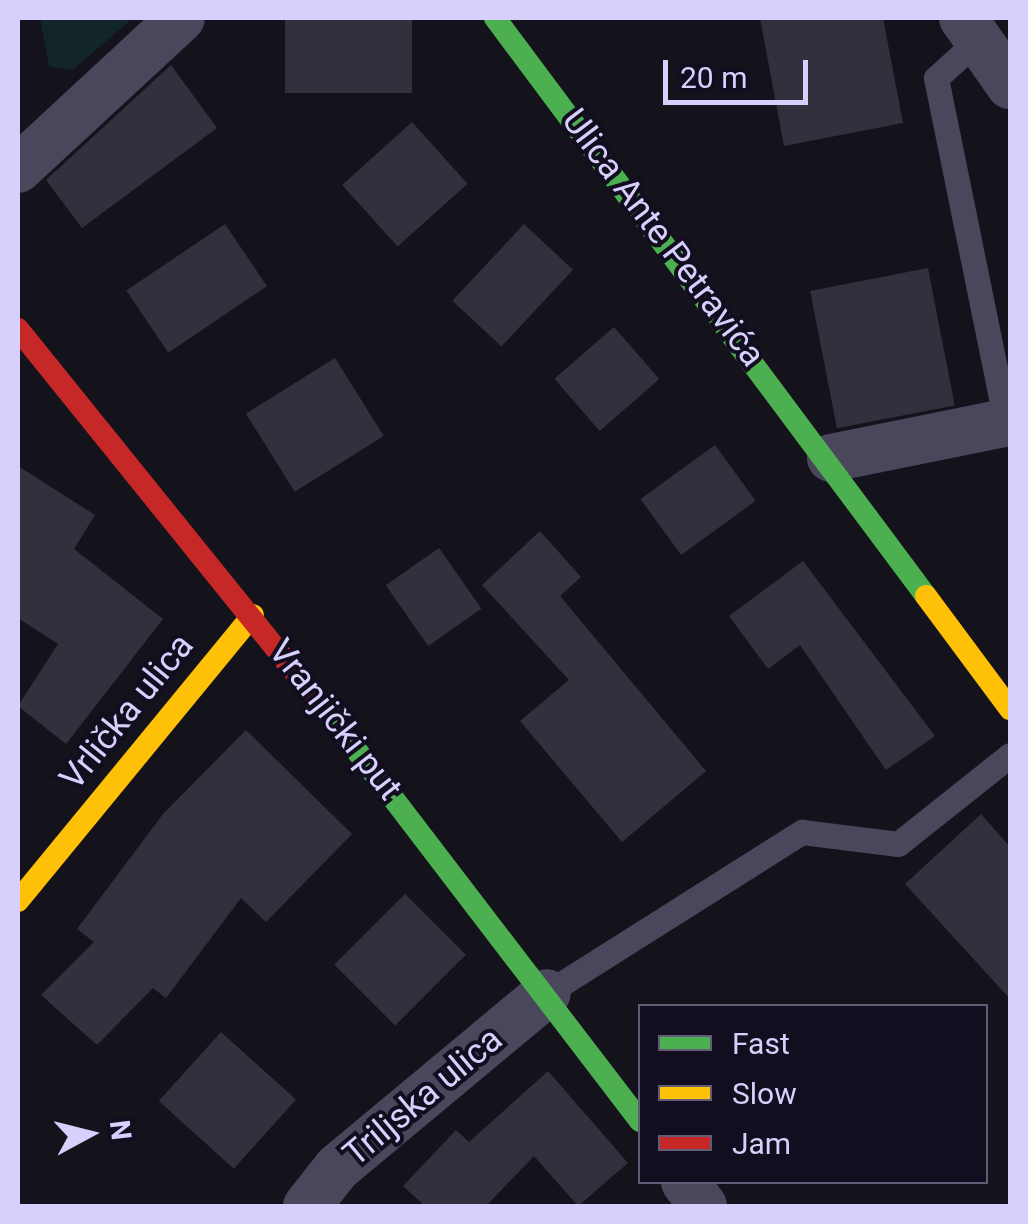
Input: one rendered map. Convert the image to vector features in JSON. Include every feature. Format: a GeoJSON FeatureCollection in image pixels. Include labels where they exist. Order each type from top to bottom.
{"type":"FeatureCollection","features":[{"type":"Feature","properties":{"kind":"street"},"geometry":{"type":"LineString","coordinates":[[18,169],[181,18]]}},
{"type":"Feature","properties":{"kind":"street","name":"Ulica Ante Petravića"},"geometry":{"type":"LineString","coordinates":[[504,19],[831,458],[1010,709]]}},
{"type":"Feature","properties":{"kind":"street"},"geometry":{"type":"LineString","coordinates":[[971,28],[1010,85]]}},
{"type":"Feature","properties":{"kind":"street","name":"Vranjički put"},"geometry":{"type":"LineString","coordinates":[[18,329],[253,614],[638,1118]]}},
{"type":"Feature","properties":{"kind":"street"},"geometry":{"type":"LineString","coordinates":[[831,458],[1008,422]]}},
{"type":"Feature","properties":{"kind":"street","name":"Vrlička ulica"},"geometry":{"type":"LineString","coordinates":[[18,901],[253,614]]}},
{"type":"Feature","properties":{"kind":"street","name":"Triljska ulica"},"geometry":{"type":"LineString","coordinates":[[307,1206],[337,1168],[546,994]]}},
{"type":"Feature","properties":{"kind":"street"},"geometry":{"type":"LineString","coordinates":[[686,1184],[703,1206]]}},
{"type":"Feature","properties":{"kind":"lane"},"geometry":{"type":"LineString","coordinates":[[971,28],[936,78],[1008,422]]}},
{"type":"Feature","properties":{"kind":"lane"},"geometry":{"type":"LineString","coordinates":[[546,994],[802,832],[898,844],[1010,755]]}},
{"type":"Feature","properties":{"kind":"green space"},"geometry":{"type":"Polygon","coordinates":[[[40,18],[133,18],[73,70],[49,67],[40,18]]]}},
{"type":"Feature","properties":{"kind":"building"},"geometry":{"type":"Polygon","coordinates":[[[285,18],[412,18],[412,93],[285,93],[285,18]]]}},
{"type":"Feature","properties":{"kind":"building"},"geometry":{"type":"Polygon","coordinates":[[[760,18],[883,18],[903,123],[784,146],[760,18]]]}},
{"type":"Feature","properties":{"kind":"building"},"geometry":{"type":"Polygon","coordinates":[[[171,65],[217,128],[82,228],[46,180],[171,65]]]}},
{"type":"Feature","properties":{"kind":"building"},"geometry":{"type":"Polygon","coordinates":[[[412,122],[468,184],[398,247],[342,185],[412,122]]]}},
{"type":"Feature","properties":{"kind":"building"},"geometry":{"type":"Polygon","coordinates":[[[225,224],[267,286],[168,353],[126,291],[225,224]]]}},
{"type":"Feature","properties":{"kind":"building"},"geometry":{"type":"Polygon","coordinates":[[[524,224],[573,270],[501,346],[452,301],[524,224]]]}},
{"type":"Feature","properties":{"kind":"building"},"geometry":{"type":"Polygon","coordinates":[[[928,268],[955,405],[837,428],[810,291],[928,268]]]}},
{"type":"Feature","properties":{"kind":"building"},"geometry":{"type":"Polygon","coordinates":[[[614,327],[659,379],[600,431],[554,379],[614,327]]]}},
{"type":"Feature","properties":{"kind":"building"},"geometry":{"type":"Polygon","coordinates":[[[335,358],[384,436],[295,492],[246,414],[335,358]]]}},
{"type":"Feature","properties":{"kind":"building"},"geometry":{"type":"Polygon","coordinates":[[[715,445],[756,501],[681,555],[641,499],[715,445]]]}},
{"type":"Feature","properties":{"kind":"building"},"geometry":{"type":"Polygon","coordinates":[[[18,466],[95,515],[74,549],[163,619],[66,744],[18,706],[58,644],[18,618],[18,466]]]}},
{"type":"Feature","properties":{"kind":"building"},"geometry":{"type":"Polygon","coordinates":[[[540,531],[581,577],[560,596],[706,771],[622,842],[520,721],[569,680],[482,585],[540,531]]]}},
{"type":"Feature","properties":{"kind":"building"},"geometry":{"type":"Polygon","coordinates":[[[439,548],[481,609],[428,646],[386,585],[439,548]]]}},
{"type":"Feature","properties":{"kind":"building"},"geometry":{"type":"Polygon","coordinates":[[[803,561],[935,736],[886,770],[800,645],[768,669],[729,616],[803,561]]]}},
{"type":"Feature","properties":{"kind":"building"},"geometry":{"type":"Polygon","coordinates":[[[246,730],[352,834],[266,922],[241,898],[166,998],[153,988],[97,1045],[41,995],[94,942],[77,929],[163,814],[246,730]]]}},
{"type":"Feature","properties":{"kind":"building"},"geometry":{"type":"Polygon","coordinates":[[[981,814],[1010,847],[1010,999],[905,884],[981,814]]]}},
{"type":"Feature","properties":{"kind":"building"},"geometry":{"type":"Polygon","coordinates":[[[405,894],[466,955],[395,1026],[334,965],[405,894]]]}},
{"type":"Feature","properties":{"kind":"building"},"geometry":{"type":"Polygon","coordinates":[[[221,1032],[296,1100],[234,1169],[159,1101],[221,1032]]]}},
{"type":"Feature","properties":{"kind":"building"},"geometry":{"type":"Polygon","coordinates":[[[548,1071],[628,1163],[578,1206],[534,1156],[486,1206],[425,1206],[403,1186],[456,1130],[469,1142],[548,1071]]]}},
{"type":"Feature","properties":{"kind":"traffic: fast"},"geometry":{"type":"LineString","coordinates":[[495,18],[926,596]]}},
{"type":"Feature","properties":{"kind":"traffic: fast"},"geometry":{"type":"LineString","coordinates":[[321,704],[638,1118]]}},
{"type":"Feature","properties":{"kind":"traffic: slow"},"geometry":{"type":"LineString","coordinates":[[926,596],[1010,709]]}},
{"type":"Feature","properties":{"kind":"traffic: slow"},"geometry":{"type":"LineString","coordinates":[[18,901],[253,615]]}},
{"type":"Feature","properties":{"kind":"traffic: jam"},"geometry":{"type":"LineString","coordinates":[[18,329],[321,704]]}}]}
